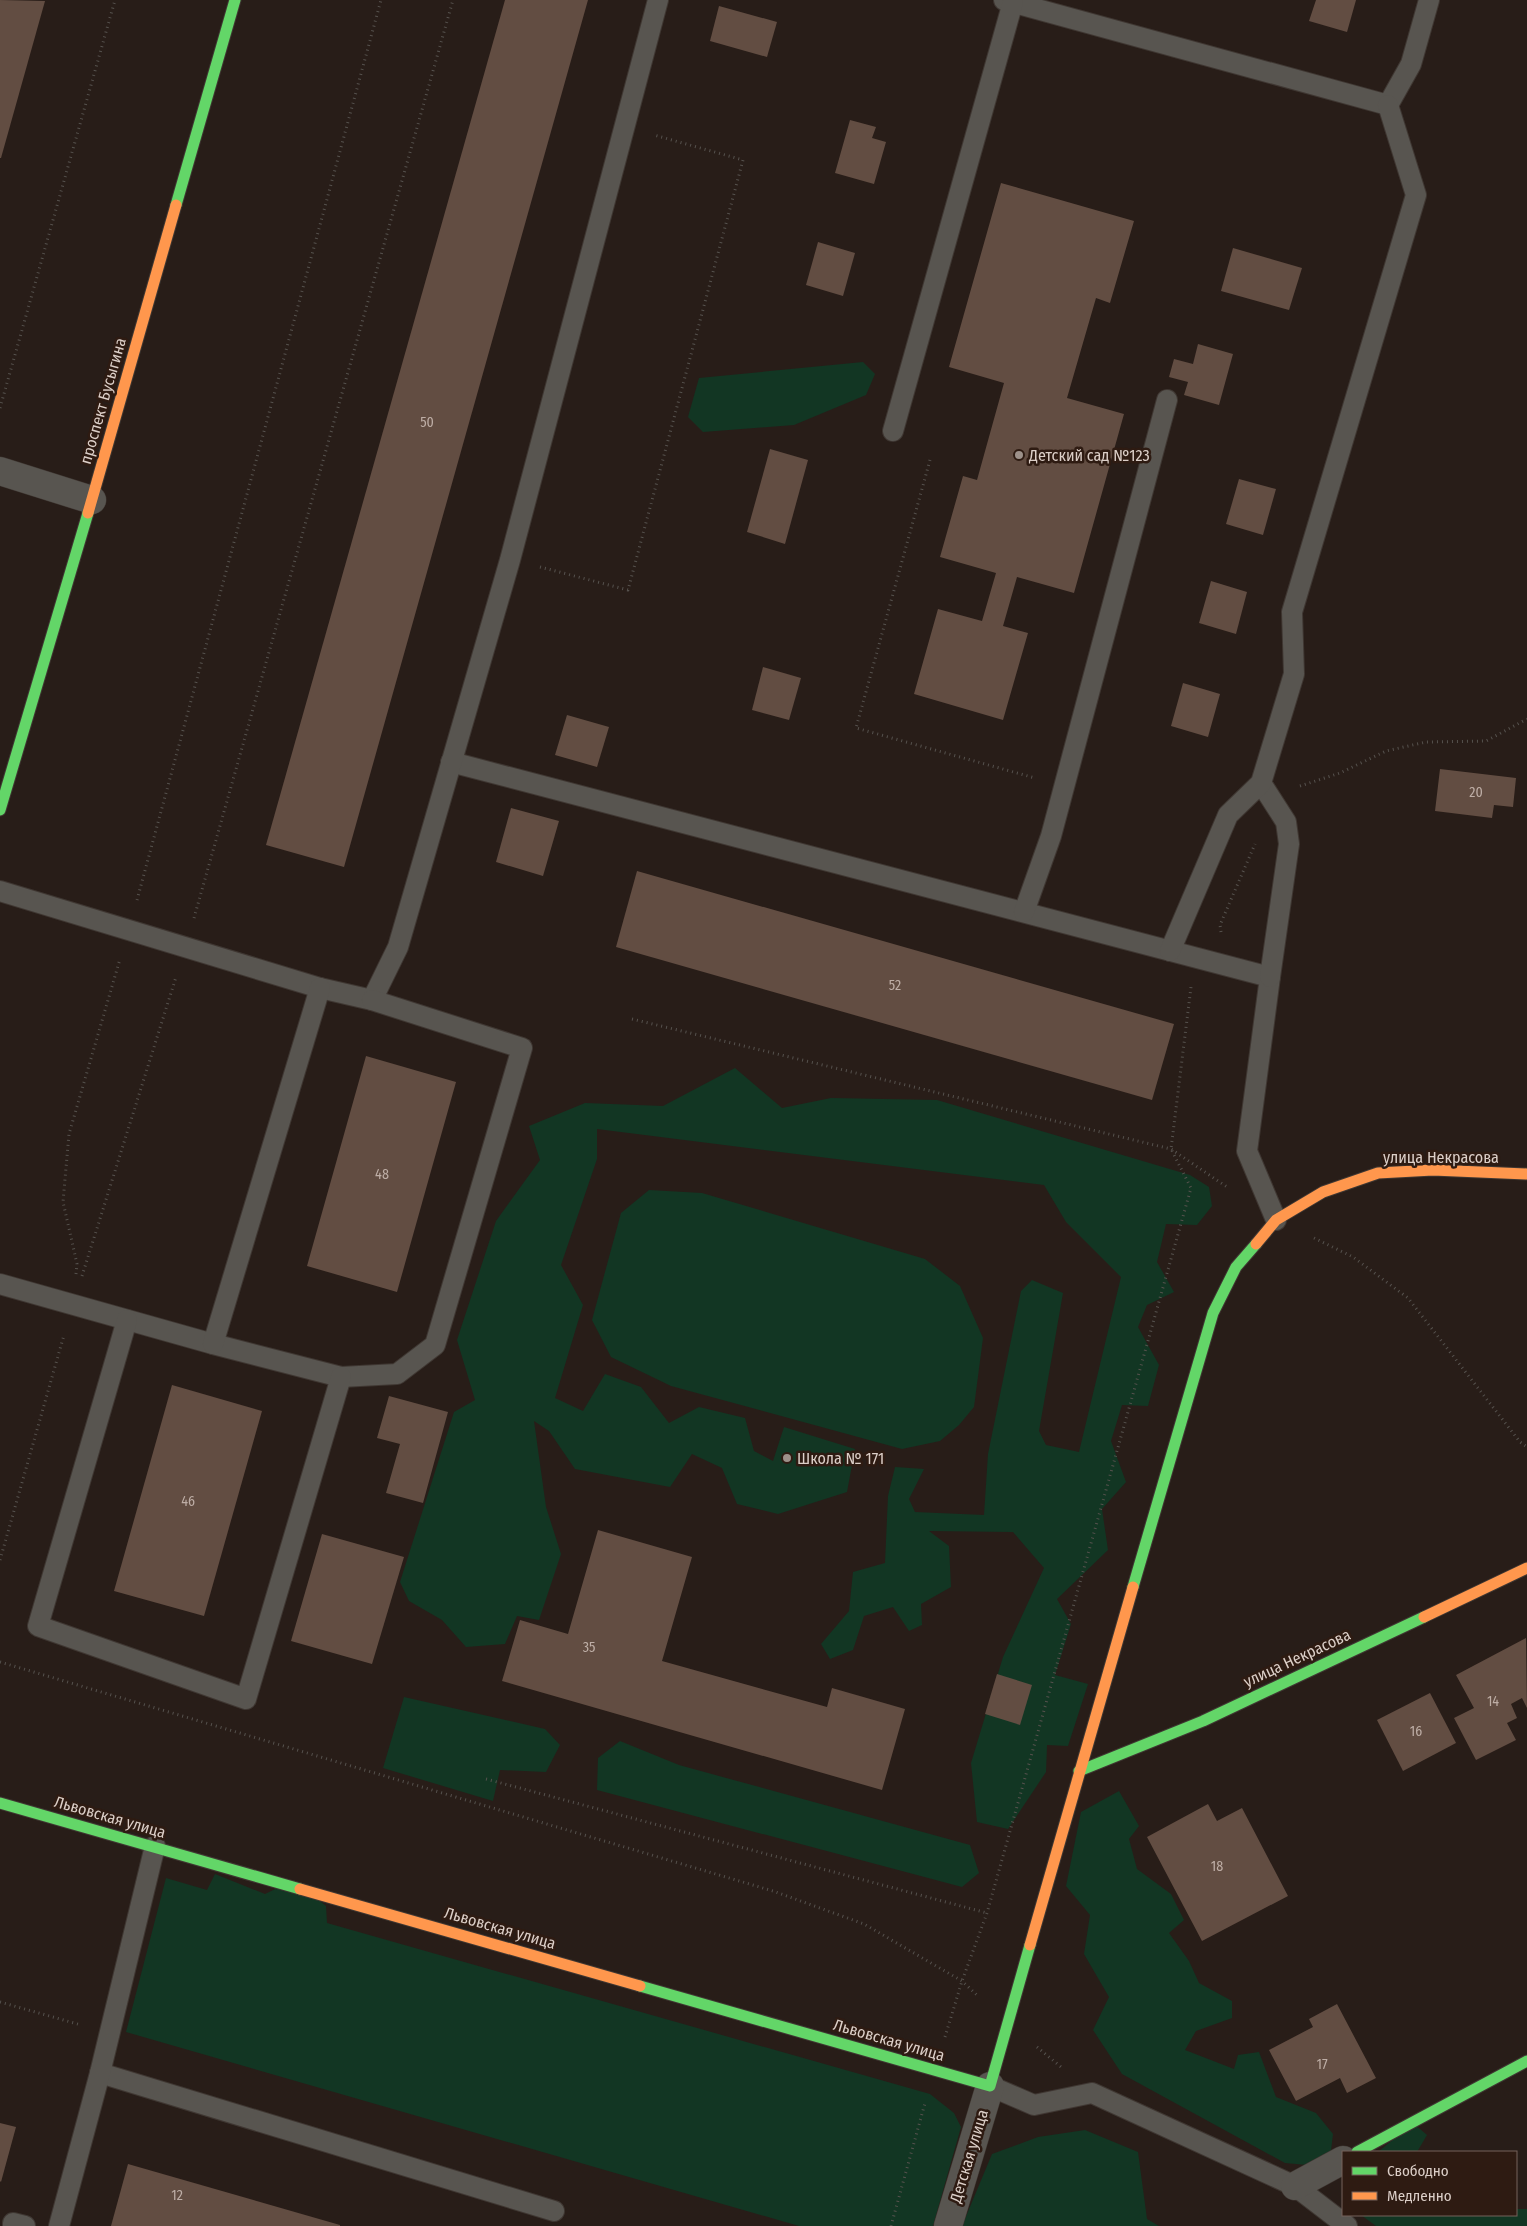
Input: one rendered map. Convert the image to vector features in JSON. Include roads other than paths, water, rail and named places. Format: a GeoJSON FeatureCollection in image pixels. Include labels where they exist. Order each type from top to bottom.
{"type":"FeatureCollection","features":[{"type":"Feature","properties":{"kind":"street","name":"проспект Бусыгина"},"geometry":{"type":"LineString","coordinates":[[0,810],[92,500],[235,0]]}},
{"type":"Feature","properties":{"kind":"street"},"geometry":{"type":"LineString","coordinates":[[0,472],[92,500]]}},
{"type":"Feature","properties":{"kind":"street","name":"улица Некрасова"},"geometry":{"type":"LineString","coordinates":[[990,2086],[1055,1863],[1079,1771],[1213,1313],[1236,1267],[1276,1220],[1323,1192],[1378,1173],[1433,1170],[1527,1174]]}},
{"type":"Feature","properties":{"kind":"street","name":"улица Некрасова"},"geometry":{"type":"LineString","coordinates":[[1079,1771],[1202,1721],[1527,1568]]}},
{"type":"Feature","properties":{"kind":"street","name":"Львовская улица"},"geometry":{"type":"LineString","coordinates":[[0,1803],[990,2086]]}},
{"type":"Feature","properties":{"kind":"street"},"geometry":{"type":"LineString","coordinates":[[1360,2151],[1527,2061]]}},
{"type":"Feature","properties":{"kind":"street","name":"Детская улица"},"geometry":{"type":"LineString","coordinates":[[948,2226],[990,2086]]}},
{"type":"Feature","properties":{"kind":"street"},"geometry":{"type":"LineString","coordinates":[[1295,2186],[1342,2161]]}},
{"type":"Feature","properties":{"kind":"lane"},"geometry":{"type":"LineString","coordinates":[[372,1000],[398,947],[510,560],[658,0]]}},
{"type":"Feature","properties":{"kind":"lane"},"geometry":{"type":"LineString","coordinates":[[1170,951],[1228,815],[1261,783],[1294,674],[1292,612],[1416,195],[1388,105],[1411,64],[1429,0]]}},
{"type":"Feature","properties":{"kind":"lane"},"geometry":{"type":"LineString","coordinates":[[894,432],[1009,1],[1044,5],[1388,105]]}},
{"type":"Feature","properties":{"kind":"lane"},"geometry":{"type":"LineString","coordinates":[[1024,912],[1050,836],[1064,786],[1167,400]]}},
{"type":"Feature","properties":{"kind":"lane"},"geometry":{"type":"LineString","coordinates":[[452,762],[1270,977]]}},
{"type":"Feature","properties":{"kind":"lane"},"geometry":{"type":"LineString","coordinates":[[1261,783],[1286,822],[1289,844],[1247,1151],[1276,1220]]}},
{"type":"Feature","properties":{"kind":"lane"},"geometry":{"type":"LineString","coordinates":[[0,892],[320,988],[372,1000],[522,1048],[435,1345],[397,1374],[342,1377],[213,1344],[0,1284]]}},
{"type":"Feature","properties":{"kind":"lane"},"geometry":{"type":"LineString","coordinates":[[213,1344],[320,988]]}},
{"type":"Feature","properties":{"kind":"lane"},"geometry":{"type":"LineString","coordinates":[[127,1320],[38,1626],[246,1699],[342,1377]]}},
{"type":"Feature","properties":{"kind":"lane"},"geometry":{"type":"LineString","coordinates":[[59,2226],[100,2074],[155,1846]]}},
{"type":"Feature","properties":{"kind":"lane"},"geometry":{"type":"LineString","coordinates":[[100,2074],[554,2211]]}},
{"type":"Feature","properties":{"kind":"lane"},"geometry":{"type":"LineString","coordinates":[[990,2086],[1034,2105],[1092,2093],[1295,2186],[1347,2226]]}},
{"type":"Feature","properties":{"kind":"lane"},"geometry":{"type":"LineString","coordinates":[[13,2226],[13,2223],[25,2226]]}},
{"type":"Feature","properties":{"kind":"place","name":"Детский сад №123"},"geometry":{"type":"Point","coordinates":[1019,455]}},
{"type":"Feature","properties":{"kind":"place","name":"Школа № 171"},"geometry":{"type":"Point","coordinates":[787,1458]}}]}
